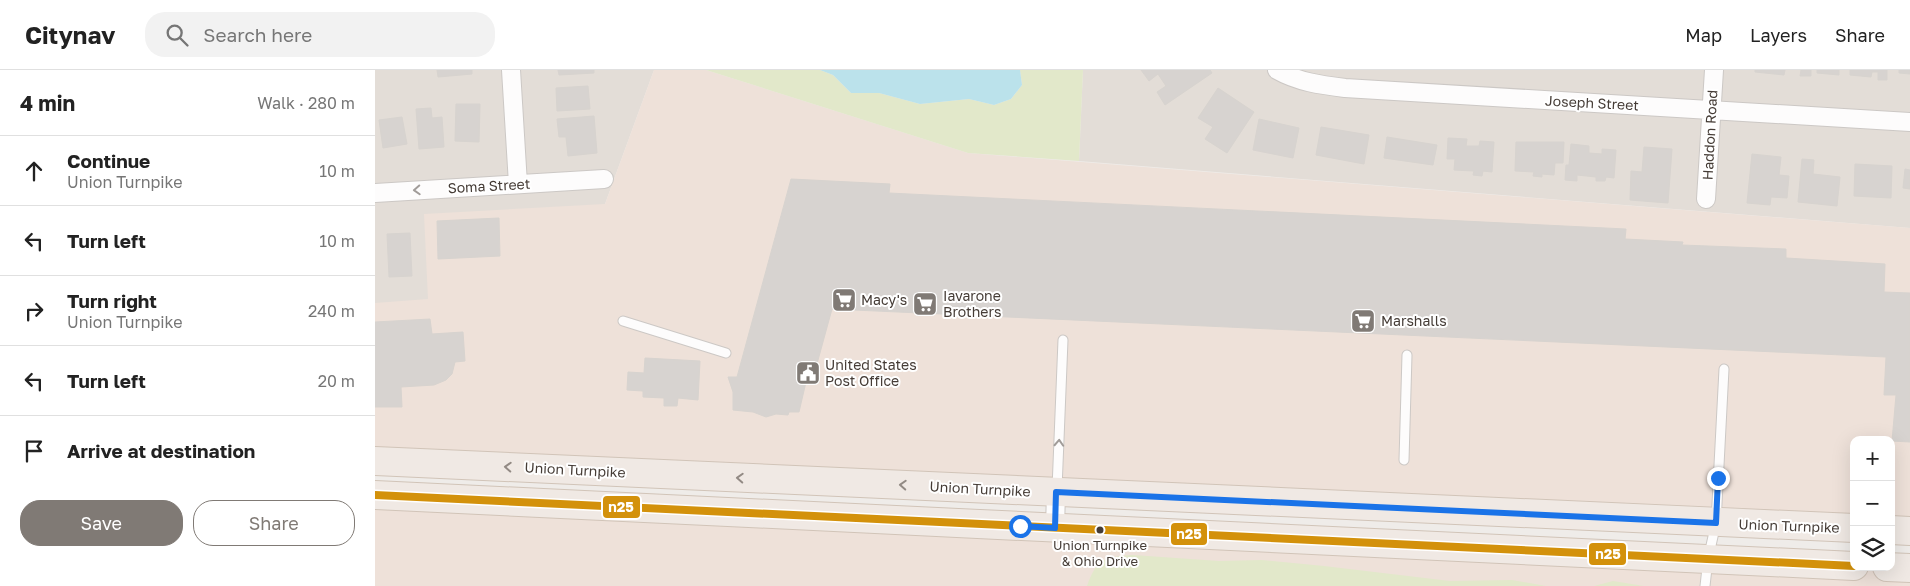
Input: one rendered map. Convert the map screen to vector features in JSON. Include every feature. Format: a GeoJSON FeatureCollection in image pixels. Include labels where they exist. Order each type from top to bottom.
{"type":"FeatureCollection","features":[{"type":"Feature","properties":{"kind":"main road","name":"Union Turnpike"},"geometry":{"type":"LineString","coordinates":[[375,461],[1850,528]]}},
{"type":"Feature","properties":{"kind":"main road"},"geometry":{"type":"LineString","coordinates":[[375,495],[1850,566]]}},
{"type":"Feature","properties":{"kind":"main road"},"geometry":{"type":"LineString","coordinates":[[1895,530],[1910,531]]}},
{"type":"Feature","properties":{"kind":"main road"},"geometry":{"type":"LineString","coordinates":[[1895,567],[1910,568]]}},
{"type":"Feature","properties":{"kind":"street"},"geometry":{"type":"LineString","coordinates":[[511,70],[518,184]]}},
{"type":"Feature","properties":{"kind":"street","name":"Joseph Street"},"geometry":{"type":"LineString","coordinates":[[1277,70],[1289,77],[1345,88],[1910,122]]}},
{"type":"Feature","properties":{"kind":"street","name":"Haddon Road"},"geometry":{"type":"LineString","coordinates":[[1706,199],[1714,70]]}},
{"type":"Feature","properties":{"kind":"street","name":"Soma Street"},"geometry":{"type":"LineString","coordinates":[[375,193],[604,179]]}},
{"type":"Feature","properties":{"kind":"street"},"geometry":{"type":"LineString","coordinates":[[1055,528],[1056,492]]}},
{"type":"Feature","properties":{"kind":"lane"},"geometry":{"type":"LineString","coordinates":[[623,321],[725,353]]}},
{"type":"Feature","properties":{"kind":"lane"},"geometry":{"type":"LineString","coordinates":[[1056,492],[1063,340]]}},
{"type":"Feature","properties":{"kind":"lane"},"geometry":{"type":"LineString","coordinates":[[1404,460],[1407,355]]}},
{"type":"Feature","properties":{"kind":"lane"},"geometry":{"type":"LineString","coordinates":[[1705,586],[1708,559],[1716,523],[1724,370]]}},
{"type":"Feature","properties":{"kind":"shaded area"},"geometry":{"type":"Polygon","coordinates":[[[375,70],[654,70],[605,204],[375,461],[375,70]]]}},
{"type":"Feature","properties":{"kind":"shaded area"},"geometry":{"type":"Polygon","coordinates":[[[654,70],[706,70],[968,153],[1910,228],[1910,531],[1895,530],[1895,436],[1850,436],[1850,528],[375,461],[375,303],[428,299],[424,214],[605,204],[654,70]]]}},
{"type":"Feature","properties":{"kind":"shaded area"},"geometry":{"type":"Polygon","coordinates":[[[1083,70],[1910,70],[1910,228],[1079,161],[1083,70]]]}},
{"type":"Feature","properties":{"kind":"shaded area"},"geometry":{"type":"Polygon","coordinates":[[[375,495],[1850,567],[1850,571],[1895,571],[1895,568],[1910,568],[1910,586],[375,586],[375,495]]]}},
{"type":"Feature","properties":{"kind":"green space"},"geometry":{"type":"Polygon","coordinates":[[[706,70],[820,70],[833,75],[851,93],[879,93],[920,104],[969,99],[994,105],[1011,99],[1022,85],[1020,70],[1083,70],[1079,161],[968,153],[706,70]]]}},
{"type":"Feature","properties":{"kind":"green space"},"geometry":{"type":"Polygon","coordinates":[[[1133,555],[1219,561],[1262,560],[1450,581],[1512,580],[1546,586],[1087,586],[1098,564],[1108,558],[1133,555]]]}},
{"type":"Feature","properties":{"kind":"green space"},"geometry":{"type":"Polygon","coordinates":[[[1613,581],[1644,586],[1594,586],[1613,581]]]}},
{"type":"Feature","properties":{"kind":"water"},"geometry":{"type":"Polygon","coordinates":[[[820,70],[1020,70],[1022,85],[1011,99],[994,105],[969,99],[920,104],[879,93],[851,93],[833,75],[820,70]]]}},
{"type":"Feature","properties":{"kind":"building"},"geometry":{"type":"Polygon","coordinates":[[[437,70],[472,70],[472,74],[438,77],[437,70]]]}},
{"type":"Feature","properties":{"kind":"building"},"geometry":{"type":"Polygon","coordinates":[[[558,70],[594,70],[594,73],[559,75],[558,70]]]}},
{"type":"Feature","properties":{"kind":"building"},"geometry":{"type":"Polygon","coordinates":[[[1141,70],[1210,70],[1212,73],[1165,105],[1157,92],[1166,86],[1158,74],[1149,81],[1141,70]]]}},
{"type":"Feature","properties":{"kind":"building"},"geometry":{"type":"Polygon","coordinates":[[[1755,70],[1785,70],[1784,75],[1755,72],[1755,70]]]}},
{"type":"Feature","properties":{"kind":"building"},"geometry":{"type":"Polygon","coordinates":[[[1801,70],[1811,70],[1811,76],[1800,76],[1801,70]]]}},
{"type":"Feature","properties":{"kind":"building"},"geometry":{"type":"Polygon","coordinates":[[[1817,70],[1839,70],[1839,75],[1817,73],[1817,70]]]}},
{"type":"Feature","properties":{"kind":"building"},"geometry":{"type":"Polygon","coordinates":[[[1850,70],[1887,70],[1887,80],[1878,80],[1878,72],[1872,72],[1871,77],[1850,75],[1850,70]]]}},
{"type":"Feature","properties":{"kind":"building"},"geometry":{"type":"Polygon","coordinates":[[[1899,70],[1910,70],[1910,74],[1899,73],[1899,70]]]}},
{"type":"Feature","properties":{"kind":"building"},"geometry":{"type":"Polygon","coordinates":[[[588,86],[590,109],[557,111],[556,88],[588,86]]]}},
{"type":"Feature","properties":{"kind":"building"},"geometry":{"type":"Polygon","coordinates":[[[1218,88],[1254,112],[1227,153],[1205,139],[1213,127],[1198,118],[1218,88]]]}},
{"type":"Feature","properties":{"kind":"building"},"geometry":{"type":"Polygon","coordinates":[[[456,104],[480,104],[479,142],[455,141],[456,104]]]}},
{"type":"Feature","properties":{"kind":"building"},"geometry":{"type":"Polygon","coordinates":[[[431,108],[432,118],[442,117],[444,147],[419,149],[416,109],[431,108]]]}},
{"type":"Feature","properties":{"kind":"building"},"geometry":{"type":"Polygon","coordinates":[[[594,116],[597,153],[568,156],[566,137],[559,137],[557,119],[594,116]]]}},
{"type":"Feature","properties":{"kind":"building"},"geometry":{"type":"Polygon","coordinates":[[[402,117],[407,144],[383,148],[379,120],[402,117]]]}},
{"type":"Feature","properties":{"kind":"building"},"geometry":{"type":"Polygon","coordinates":[[[1259,119],[1299,128],[1293,158],[1253,150],[1259,119]]]}},
{"type":"Feature","properties":{"kind":"building"},"geometry":{"type":"Polygon","coordinates":[[[1321,127],[1369,135],[1364,164],[1316,155],[1321,127]]]}},
{"type":"Feature","properties":{"kind":"building"},"geometry":{"type":"Polygon","coordinates":[[[1387,137],[1437,145],[1433,165],[1384,158],[1387,137]]]}},
{"type":"Feature","properties":{"kind":"building"},"geometry":{"type":"Polygon","coordinates":[[[1448,138],[1467,139],[1466,146],[1479,146],[1480,141],[1494,142],[1492,172],[1483,171],[1482,176],[1473,175],[1474,171],[1454,170],[1455,159],[1447,159],[1448,138]]]}},
{"type":"Feature","properties":{"kind":"building"},"geometry":{"type":"Polygon","coordinates":[[[1516,142],[1564,142],[1563,163],[1555,163],[1554,175],[1542,174],[1542,177],[1533,176],[1534,172],[1515,171],[1516,142]]]}},
{"type":"Feature","properties":{"kind":"building"},"geometry":{"type":"Polygon","coordinates":[[[1571,144],[1589,146],[1589,153],[1602,154],[1602,149],[1616,150],[1614,178],[1606,177],[1605,181],[1596,181],[1596,177],[1577,175],[1577,181],[1565,180],[1571,144]]]}},
{"type":"Feature","properties":{"kind":"building"},"geometry":{"type":"Polygon","coordinates":[[[1644,147],[1672,149],[1668,203],[1630,200],[1631,171],[1642,172],[1644,147]]]}},
{"type":"Feature","properties":{"kind":"building"},"geometry":{"type":"Polygon","coordinates":[[[1752,154],[1781,157],[1779,175],[1789,176],[1787,198],[1771,197],[1770,205],[1747,203],[1752,154]]]}},
{"type":"Feature","properties":{"kind":"building"},"geometry":{"type":"Polygon","coordinates":[[[1802,159],[1814,160],[1813,174],[1840,177],[1837,206],[1798,202],[1802,159]]]}},
{"type":"Feature","properties":{"kind":"building"},"geometry":{"type":"Polygon","coordinates":[[[1855,164],[1892,166],[1891,198],[1854,196],[1855,164]]]}},
{"type":"Feature","properties":{"kind":"building"},"geometry":{"type":"Polygon","coordinates":[[[1905,169],[1910,170],[1910,189],[1903,188],[1905,169]]]}},
{"type":"Feature","properties":{"kind":"building"},"geometry":{"type":"Polygon","coordinates":[[[791,179],[890,184],[889,193],[1626,229],[1625,239],[1683,242],[1682,245],[1786,249],[1786,258],[1885,264],[1884,292],[1910,293],[1910,442],[1895,441],[1895,436],[1892,436],[1896,395],[1884,395],[1886,357],[832,309],[812,382],[806,382],[799,412],[766,417],[753,412],[733,410],[733,392],[728,377],[737,377],[791,179]]]}},
{"type":"Feature","properties":{"kind":"building"},"geometry":{"type":"Polygon","coordinates":[[[499,218],[500,256],[438,259],[437,221],[499,218]]]}},
{"type":"Feature","properties":{"kind":"building"},"geometry":{"type":"Polygon","coordinates":[[[410,233],[412,276],[389,277],[387,234],[410,233]]]}},
{"type":"Feature","properties":{"kind":"building"},"geometry":{"type":"Polygon","coordinates":[[[430,319],[432,334],[463,332],[465,361],[455,362],[452,374],[446,380],[434,385],[401,387],[402,407],[375,407],[375,322],[430,319]]]}},
{"type":"Feature","properties":{"kind":"building"},"geometry":{"type":"Polygon","coordinates":[[[645,358],[700,361],[698,400],[678,398],[677,406],[664,406],[664,398],[643,397],[643,391],[627,390],[628,372],[644,373],[645,358]]]}},
{"type":"Feature","properties":{"kind":"transit line","name":"n25"},"geometry":{"type":"LineString","coordinates":[[375,495],[1850,566]]}},
{"type":"Feature","properties":{"kind":"place","name":"Macy's"},"geometry":{"type":"Point","coordinates":[844,300]}},
{"type":"Feature","properties":{"kind":"place","name":"Iavarone Brothers"},"geometry":{"type":"Point","coordinates":[925,304]}},
{"type":"Feature","properties":{"kind":"place","name":"Marshalls"},"geometry":{"type":"Point","coordinates":[1363,321]}},
{"type":"Feature","properties":{"kind":"place","name":"United States Post Office"},"geometry":{"type":"Point","coordinates":[808,373]}},
{"type":"Feature","properties":{"kind":"place","name":"Union Turnpike & Ohio Drive"},"geometry":{"type":"Point","coordinates":[1100,530]}},
{"type":"Feature","properties":{"kind":"route"},"geometry":{"type":"LineString","coordinates":[[1020,526],[1055,528],[1056,492],[1716,523],[1718,478]]}}]}
